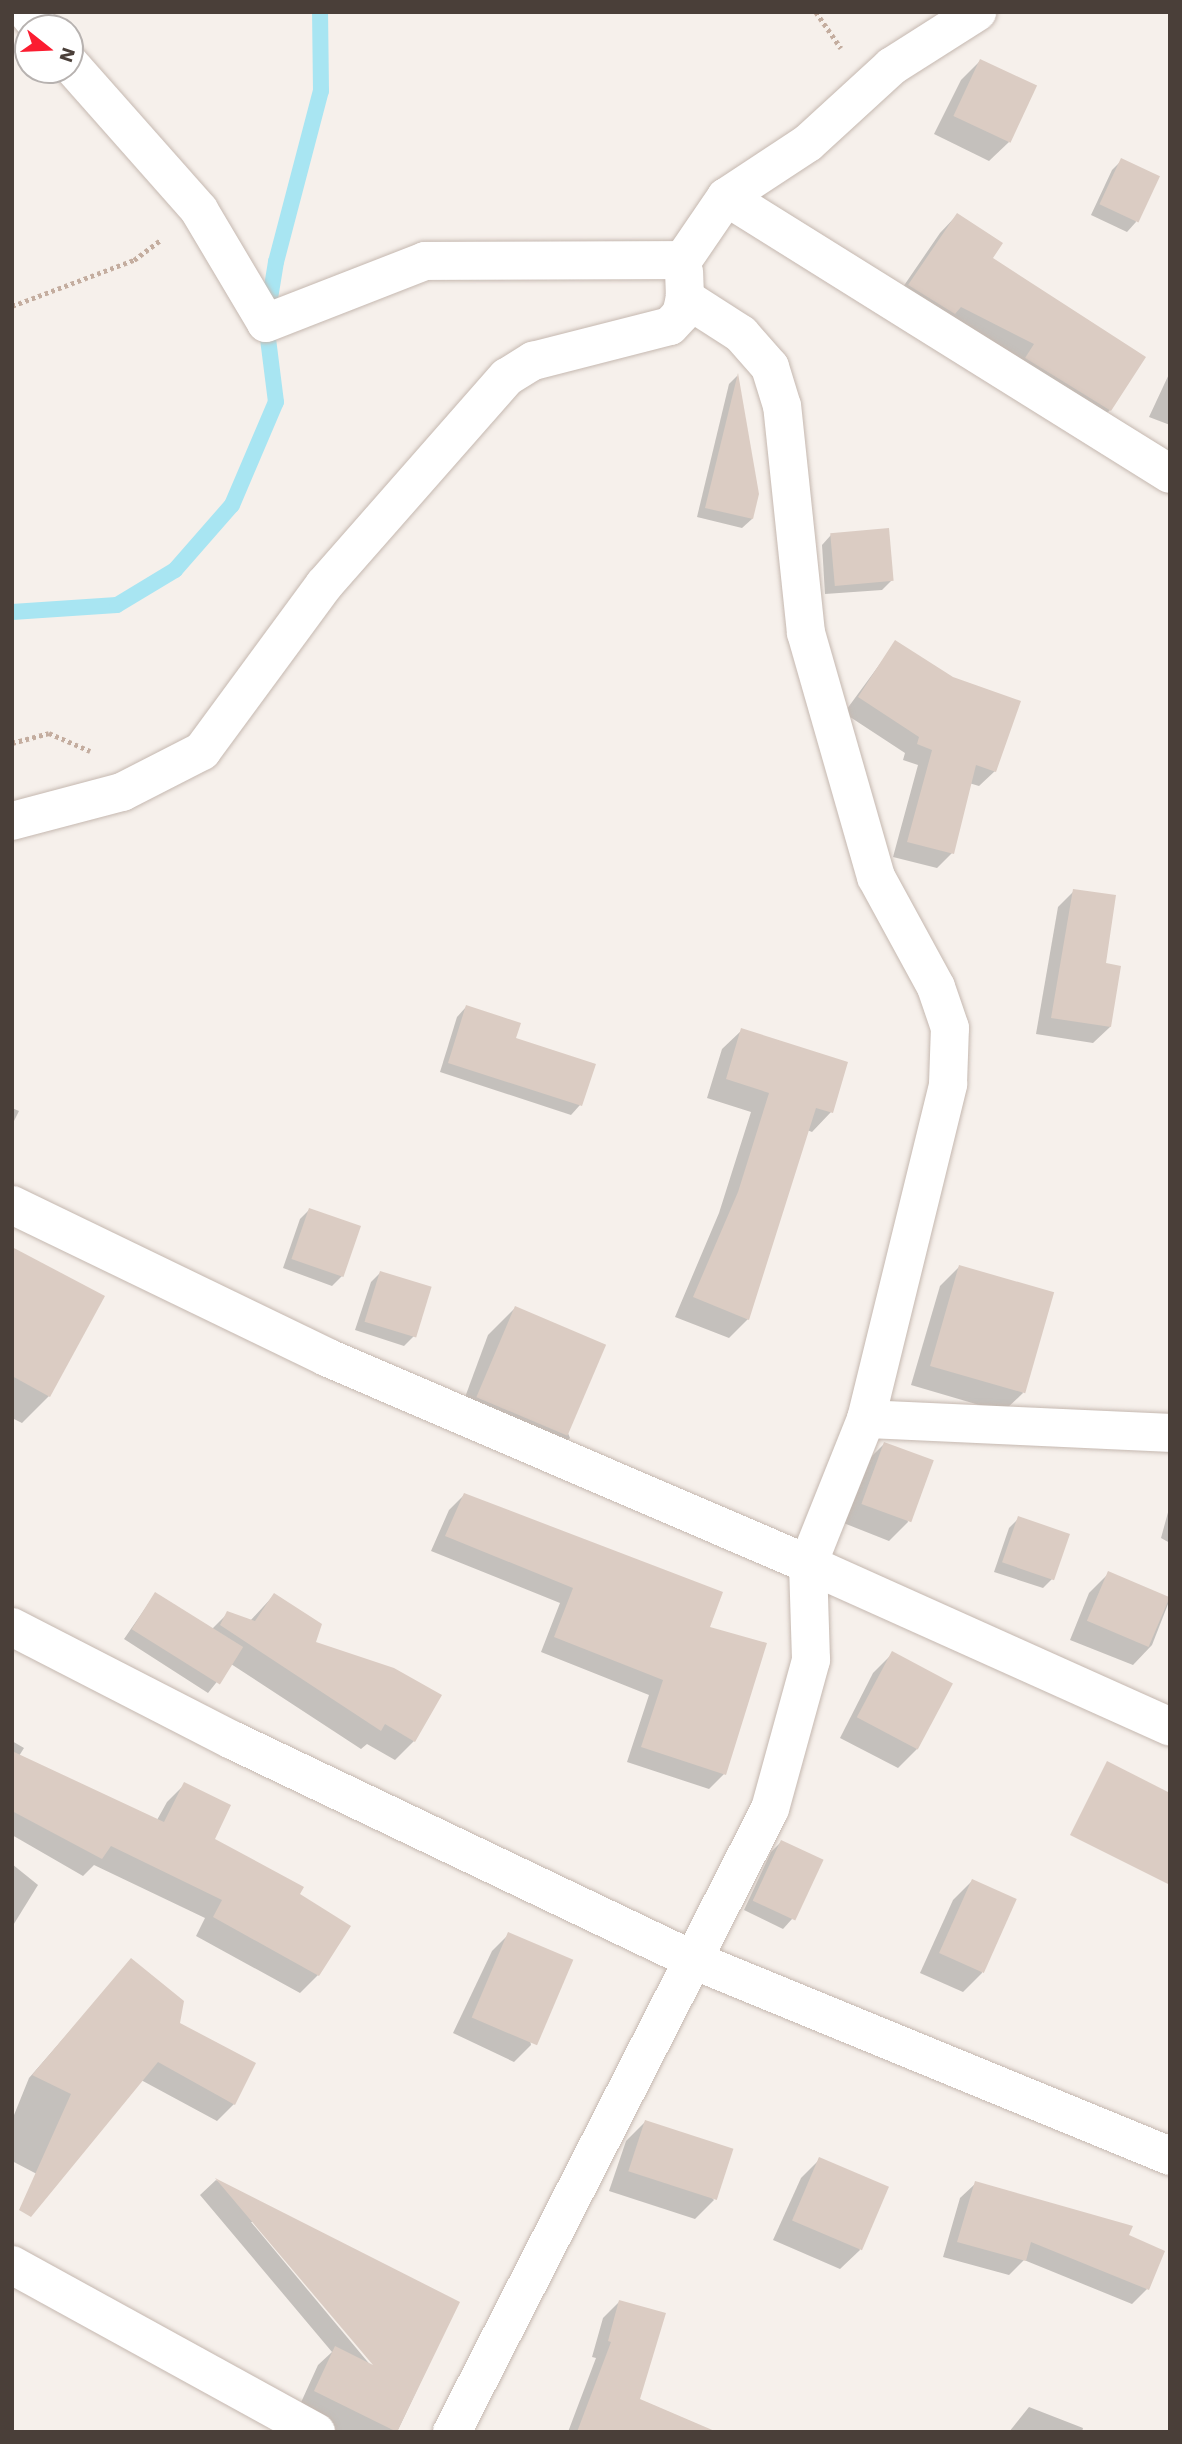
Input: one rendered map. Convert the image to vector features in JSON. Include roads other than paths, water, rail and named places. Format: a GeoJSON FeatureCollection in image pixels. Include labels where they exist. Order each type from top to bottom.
{"type":"FeatureCollection","features":[{"type":"Feature","properties":{"kind":"street"},"geometry":{"type":"LineString","coordinates":[[12,821],[122,792],[202,751],[324,585],[507,377],[533,360],[670,326],[681,314],[685,298],[683,260],[726,197],[808,143],[892,66],[977,12]]}},
{"type":"Feature","properties":{"kind":"street"},"geometry":{"type":"LineString","coordinates":[[84,80],[199,211],[266,323],[425,261],[683,260]]}},
{"type":"Feature","properties":{"kind":"street"},"geometry":{"type":"LineString","coordinates":[[726,197],[1170,474]]}},
{"type":"Feature","properties":{"kind":"street"},"geometry":{"type":"LineString","coordinates":[[452,2432],[770,1810],[811,1660],[808,1564],[866,1419],[948,1084],[950,1028],[936,987],[876,877],[855,816],[806,633],[782,406],[770,367],[741,334],[685,298]]}},
{"type":"Feature","properties":{"kind":"street"},"geometry":{"type":"LineString","coordinates":[[12,1205],[326,1357],[808,1564],[1170,1727]]}},
{"type":"Feature","properties":{"kind":"street"},"geometry":{"type":"LineString","coordinates":[[866,1419],[1170,1433]]}},
{"type":"Feature","properties":{"kind":"street"},"geometry":{"type":"LineString","coordinates":[[12,1627],[232,1740],[693,1960],[1170,2156]]}},
{"type":"Feature","properties":{"kind":"street"},"geometry":{"type":"LineString","coordinates":[[12,2265],[316,2432]]}},
{"type":"Feature","properties":{"kind":"waterway"},"geometry":{"type":"LineString","coordinates":[[12,612],[117,605],[175,570],[232,505],[276,402],[266,323],[276,262],[321,91],[320,12]]}}]}
